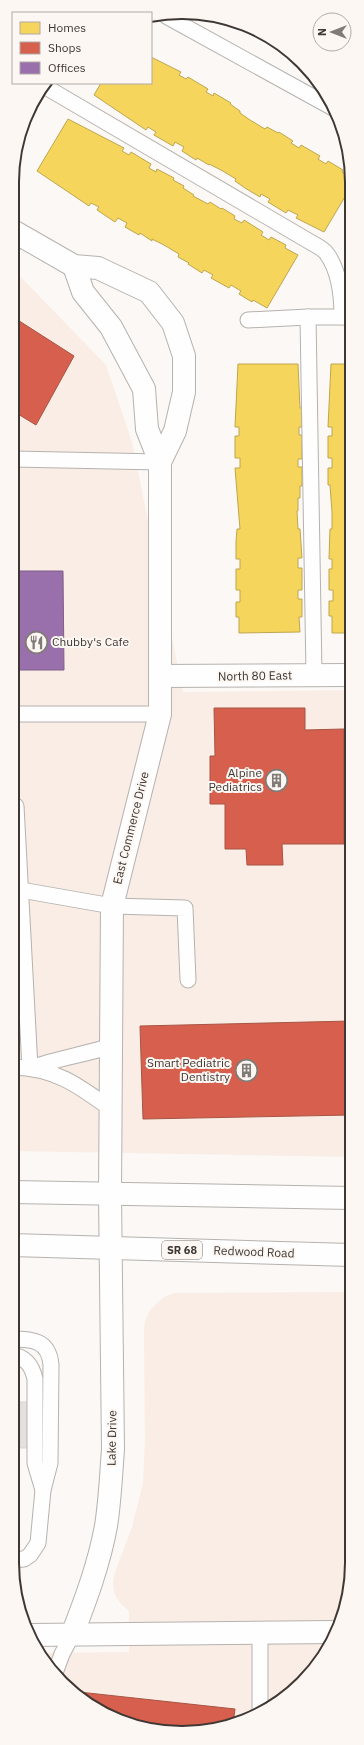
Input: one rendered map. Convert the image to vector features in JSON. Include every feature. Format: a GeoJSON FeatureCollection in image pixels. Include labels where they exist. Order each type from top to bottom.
{"type":"FeatureCollection","features":[{"type":"Feature","properties":{"kind":"street"},"geometry":{"type":"LineString","coordinates":[[19,234],[74,266],[98,268],[149,292],[173,323],[184,356],[184,392],[175,431],[160,462]]}},
{"type":"Feature","properties":{"kind":"street"},"geometry":{"type":"LineString","coordinates":[[74,266],[83,292],[111,327],[144,389],[147,429],[160,462]]}},
{"type":"Feature","properties":{"kind":"street","name":"East Commerce Drive"},"geometry":{"type":"LineString","coordinates":[[110,1194],[112,906],[160,714],[160,462]]}},
{"type":"Feature","properties":{"kind":"street","name":"North 80 East"},"geometry":{"type":"LineString","coordinates":[[160,676],[345,675]]}},
{"type":"Feature","properties":{"kind":"street"},"geometry":{"type":"LineString","coordinates":[[19,1192],[345,1198]]}},
{"type":"Feature","properties":{"kind":"street","name":"Lake Drive"},"geometry":{"type":"LineString","coordinates":[[72,1635],[98,1564],[106,1526],[111,1488],[113,1449],[110,1194]]}},
{"type":"Feature","properties":{"kind":"street","name":"Redwood Road"},"geometry":{"type":"LineString","coordinates":[[19,1246],[345,1255]]}},
{"type":"Feature","properties":{"kind":"street"},"geometry":{"type":"LineString","coordinates":[[36,1635],[330,1632]]}},
{"type":"Feature","properties":{"kind":"lane"},"geometry":{"type":"LineString","coordinates":[[171,19],[324,103]]}},
{"type":"Feature","properties":{"kind":"lane"},"geometry":{"type":"LineString","coordinates":[[48,88],[306,239],[327,253],[337,276],[345,307]]}},
{"type":"Feature","properties":{"kind":"lane"},"geometry":{"type":"LineString","coordinates":[[308,317],[314,675]]}},
{"type":"Feature","properties":{"kind":"lane"},"geometry":{"type":"LineString","coordinates":[[248,320],[345,317]]}},
{"type":"Feature","properties":{"kind":"lane"},"geometry":{"type":"LineString","coordinates":[[19,460],[160,462]]}},
{"type":"Feature","properties":{"kind":"lane"},"geometry":{"type":"LineString","coordinates":[[19,714],[160,714]]}},
{"type":"Feature","properties":{"kind":"lane"},"geometry":{"type":"LineString","coordinates":[[19,890],[112,906],[185,908],[188,980]]}},
{"type":"Feature","properties":{"kind":"lane"},"geometry":{"type":"LineString","coordinates":[[19,917],[30,1068]]}},
{"type":"Feature","properties":{"kind":"lane"},"geometry":{"type":"LineString","coordinates":[[30,1068],[55,1060],[112,1046]]}},
{"type":"Feature","properties":{"kind":"lane"},"geometry":{"type":"LineString","coordinates":[[19,1067],[30,1068],[76,1084],[111,1108]]}},
{"type":"Feature","properties":{"kind":"lane"},"geometry":{"type":"LineString","coordinates":[[19,1339],[31,1339],[38,1342],[44,1347],[50,1358],[50,1463],[43,1490],[38,1543],[30,1555],[24,1559],[19,1559]]}},
{"type":"Feature","properties":{"kind":"lane"},"geometry":{"type":"LineString","coordinates":[[19,1357],[27,1362],[33,1370],[35,1379],[35,1463],[43,1490]]}},
{"type":"Feature","properties":{"kind":"lane"},"geometry":{"type":"LineString","coordinates":[[260,1632],[260,1706]]}},
{"type":"Feature","properties":{"kind":"lane"},"geometry":{"type":"LineString","coordinates":[[57,1668],[62,1654],[72,1635]]}},
{"type":"Feature","properties":{"kind":"shaded area"},"geometry":{"type":"Polygon","coordinates":[[[19,275],[106,365],[132,442],[183,692],[345,690],[345,1157],[19,1151],[19,275]]]}},
{"type":"Feature","properties":{"kind":"shaded area"},"geometry":{"type":"Polygon","coordinates":[[[345,1292],[345,1574],[342,1595],[333,1625],[318,1654],[289,1686],[273,1699],[244,1714],[214,1723],[193,1726],[161,1725],[120,1714],[91,1699],[75,1686],[59,1670],[45,1653],[129,1652],[129,1611],[121,1604],[115,1595],[113,1585],[114,1575],[132,1527],[143,1483],[145,1441],[145,1321],[149,1312],[156,1304],[164,1297],[174,1293],[345,1292]]]}},
{"type":"Feature","properties":{"kind":"building: Homes"},"geometry":{"type":"Polygon","coordinates":[[[152,58],[181,72],[179,75],[186,79],[188,77],[208,89],[206,92],[213,96],[214,93],[231,103],[230,104],[240,111],[240,113],[265,129],[267,127],[278,133],[279,132],[293,141],[291,143],[299,148],[301,145],[320,156],[318,159],[326,164],[328,161],[343,170],[342,172],[345,174],[345,197],[324,232],[296,218],[298,215],[288,210],[286,213],[268,202],[270,199],[261,194],[260,197],[221,170],[197,158],[196,160],[182,151],[184,147],[175,142],[173,146],[154,135],[156,132],[148,127],[146,130],[94,95],[100,84],[152,84],[152,58]]]}},
{"type":"Feature","properties":{"kind":"building: Homes"},"geometry":{"type":"Polygon","coordinates":[[[68,119],[124,148],[122,151],[129,155],[131,152],[151,164],[149,168],[156,172],[157,169],[174,178],[173,180],[184,186],[183,188],[194,195],[193,196],[208,204],[210,202],[221,209],[222,208],[235,216],[234,219],[242,223],[244,220],[263,232],[261,235],[269,240],[271,237],[286,245],[285,248],[298,255],[267,308],[253,300],[252,302],[239,294],[241,291],[231,285],[229,288],[211,278],[213,275],[204,270],[202,273],[178,257],[179,254],[164,245],[152,239],[152,241],[140,233],[139,235],[125,227],[127,223],[118,218],[115,222],[97,210],[99,207],[91,203],[89,206],[37,171],[68,119]]]}},
{"type":"Feature","properties":{"kind":"building: Homes"},"geometry":{"type":"Polygon","coordinates":[[[238,364],[298,364],[300,408],[302,408],[302,427],[299,427],[299,435],[302,435],[302,459],[298,459],[298,467],[302,467],[302,486],[300,486],[300,498],[298,498],[297,511],[302,558],[298,558],[298,568],[302,568],[302,590],[298,590],[298,599],[302,599],[302,617],[299,617],[300,632],[239,633],[239,617],[236,617],[236,602],[240,602],[240,590],[236,590],[236,569],[240,569],[240,559],[236,559],[236,542],[237,529],[240,529],[235,468],[240,468],[240,458],[235,458],[235,436],[239,436],[239,427],[235,427],[238,364]]]}},
{"type":"Feature","properties":{"kind":"building: Homes"},"geometry":{"type":"Polygon","coordinates":[[[331,364],[345,364],[345,633],[332,633],[332,616],[329,616],[329,601],[333,601],[333,590],[329,590],[329,569],[332,569],[332,559],[329,559],[332,512],[330,485],[328,485],[328,468],[332,468],[332,458],[328,458],[328,436],[332,436],[332,427],[328,427],[331,364]]]}},
{"type":"Feature","properties":{"kind":"building: Shops"},"geometry":{"type":"Polygon","coordinates":[[[19,321],[74,356],[36,425],[19,415],[19,321]]]}},
{"type":"Feature","properties":{"kind":"building: Shops","name":"Alpine Pediatrics"},"geometry":{"type":"Polygon","coordinates":[[[214,708],[305,708],[305,730],[344,729],[344,844],[282,844],[283,865],[247,865],[246,849],[225,849],[225,804],[210,804],[210,756],[215,756],[214,708]]]}},
{"type":"Feature","properties":{"kind":"building: Shops","name":"Smart Pediatric Dentistry"},"geometry":{"type":"Polygon","coordinates":[[[345,1021],[345,1115],[143,1119],[140,1026],[345,1021]]]}},
{"type":"Feature","properties":{"kind":"building: Shops"},"geometry":{"type":"Polygon","coordinates":[[[84,1692],[235,1709],[234,1717],[214,1723],[193,1726],[161,1725],[120,1714],[91,1699],[84,1692]]]}},
{"type":"Feature","properties":{"kind":"building: Offices"},"geometry":{"type":"Polygon","coordinates":[[[19,571],[63,571],[64,670],[19,670],[19,571]]]}},
{"type":"Feature","properties":{"kind":"building: Other"},"geometry":{"type":"Polygon","coordinates":[[[20,1402],[53,1402],[52,1448],[20,1448],[20,1402]]]}},
{"type":"Feature","properties":{"kind":"place","name":"Chubby's Cafe"},"geometry":{"type":"Point","coordinates":[36,642]}},
{"type":"Feature","properties":{"kind":"place","name":"Alpine Pediatrics"},"geometry":{"type":"Point","coordinates":[277,780]}},
{"type":"Feature","properties":{"kind":"place","name":"Smart Pediatric Dentistry"},"geometry":{"type":"Point","coordinates":[246,1070]}}]}
